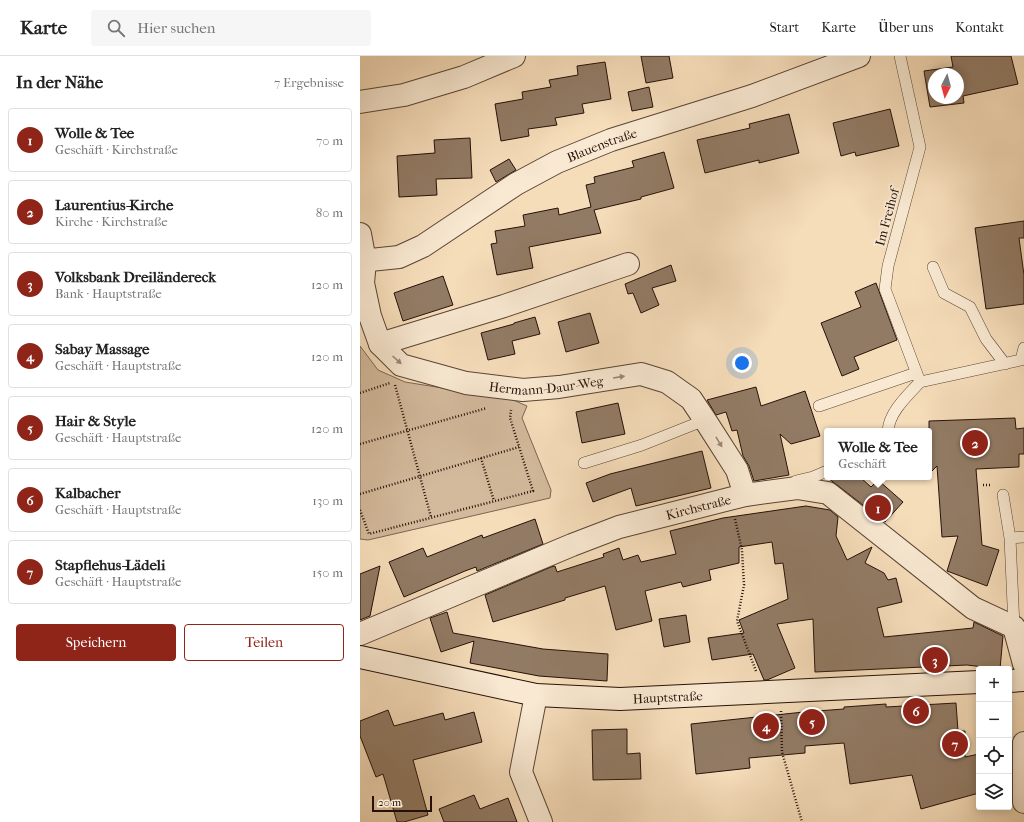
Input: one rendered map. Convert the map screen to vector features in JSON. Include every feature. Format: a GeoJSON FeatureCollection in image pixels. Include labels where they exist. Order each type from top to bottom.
{"type":"FeatureCollection","features":[{"type":"Feature","properties":{"kind":"street"},"geometry":{"type":"LineString","coordinates":[[360,102],[404,94],[464,77],[514,56]]}},
{"type":"Feature","properties":{"kind":"street","name":"Blauenstraße"},"geometry":{"type":"LineString","coordinates":[[363,261],[399,257],[423,246],[516,184],[558,162],[611,140],[752,96],[859,56]]}},
{"type":"Feature","properties":{"kind":"street","name":"Hermann-Daur-Weg"},"geometry":{"type":"LineString","coordinates":[[360,234],[363,261],[363,283],[370,316],[380,344],[401,365],[466,383],[523,390],[559,387],[642,374],[667,382],[691,400],[737,470],[738,497]]}},
{"type":"Feature","properties":{"kind":"street"},"geometry":{"type":"LineString","coordinates":[[380,344],[504,306],[628,264]]}},
{"type":"Feature","properties":{"kind":"street","name":"Kirchstraße"},"geometry":{"type":"LineString","coordinates":[[360,634],[572,545],[619,527],[738,497],[797,488],[828,493],[973,608],[1014,627]]}},
{"type":"Feature","properties":{"kind":"street"},"geometry":{"type":"LineString","coordinates":[[1014,627],[1024,664]]}},
{"type":"Feature","properties":{"kind":"street","name":"Hauptstraße"},"geometry":{"type":"LineString","coordinates":[[360,657],[536,695],[620,699],[976,682]]}},
{"type":"Feature","properties":{"kind":"street"},"geometry":{"type":"LineString","coordinates":[[1012,681],[1024,680]]}},
{"type":"Feature","properties":{"kind":"street"},"geometry":{"type":"LineString","coordinates":[[536,695],[521,772],[540,822]]}},
{"type":"Feature","properties":{"kind":"street"},"geometry":{"type":"LineString","coordinates":[[1024,743],[1024,802]]}},
{"type":"Feature","properties":{"kind":"lane","name":"Im Freihof"},"geometry":{"type":"LineString","coordinates":[[900,56],[920,147],[888,266],[885,289],[918,377]]}},
{"type":"Feature","properties":{"kind":"lane"},"geometry":{"type":"LineString","coordinates":[[933,267],[944,293],[970,307],[986,339],[1005,364]]}},
{"type":"Feature","properties":{"kind":"lane"},"geometry":{"type":"LineString","coordinates":[[819,406],[918,377],[1005,364],[1023,363],[1024,348]]}},
{"type":"Feature","properties":{"kind":"lane"},"geometry":{"type":"LineString","coordinates":[[888,428],[902,401],[918,377]]}},
{"type":"Feature","properties":{"kind":"lane"},"geometry":{"type":"LineString","coordinates":[[584,463],[642,445],[705,420]]}},
{"type":"Feature","properties":{"kind":"lane"},"geometry":{"type":"LineString","coordinates":[[797,488],[796,481],[813,477],[824,472]]}},
{"type":"Feature","properties":{"kind":"lane"},"geometry":{"type":"LineString","coordinates":[[1004,495],[1010,538],[1014,627]]}},
{"type":"Feature","properties":{"kind":"lane"},"geometry":{"type":"LineString","coordinates":[[1010,538],[1024,537]]}},
{"type":"Feature","properties":{"kind":"path"},"geometry":{"type":"LineString","coordinates":[[360,393],[394,382],[432,517]]}},
{"type":"Feature","properties":{"kind":"path"},"geometry":{"type":"LineString","coordinates":[[360,444],[488,407]]}},
{"type":"Feature","properties":{"kind":"path"},"geometry":{"type":"LineString","coordinates":[[360,510],[368,534],[533,491],[510,418],[512,411],[507,409]]}},
{"type":"Feature","properties":{"kind":"path"},"geometry":{"type":"LineString","coordinates":[[360,494],[519,447]]}},
{"type":"Feature","properties":{"kind":"path"},"geometry":{"type":"LineString","coordinates":[[481,458],[494,501]]}},
{"type":"Feature","properties":{"kind":"path"},"geometry":{"type":"LineString","coordinates":[[738,497],[744,585],[738,621],[771,691],[782,752],[802,822]]}},
{"type":"Feature","properties":{"kind":"shaded area"},"geometry":{"type":"Polygon","coordinates":[[[360,346],[378,370],[405,382],[511,399],[527,406],[522,418],[551,490],[550,498],[368,540],[360,539],[360,346]]]}},
{"type":"Feature","properties":{"kind":"building"},"geometry":{"type":"Polygon","coordinates":[[[641,56],[669,56],[673,78],[646,83],[641,56]]]}},
{"type":"Feature","properties":{"kind":"building"},"geometry":{"type":"Polygon","coordinates":[[[951,56],[1011,56],[1018,84],[964,96],[964,68],[946,68],[953,67],[951,56]]]}},
{"type":"Feature","properties":{"kind":"building"},"geometry":{"type":"Polygon","coordinates":[[[605,62],[611,99],[582,104],[584,113],[555,118],[557,125],[528,129],[529,136],[501,141],[495,104],[523,99],[522,92],[551,87],[549,80],[578,75],[577,66],[605,62]]]}},
{"type":"Feature","properties":{"kind":"building"},"geometry":{"type":"Polygon","coordinates":[[[928,70],[928,95],[924,71],[928,70]]]}},
{"type":"Feature","properties":{"kind":"building"},"geometry":{"type":"Polygon","coordinates":[[[649,87],[653,107],[632,111],[628,92],[649,87]]]}},
{"type":"Feature","properties":{"kind":"building"},"geometry":{"type":"Polygon","coordinates":[[[930,104],[956,104],[930,107],[930,104]]]}},
{"type":"Feature","properties":{"kind":"building"},"geometry":{"type":"Polygon","coordinates":[[[890,109],[899,146],[856,156],[855,152],[841,156],[833,123],[890,109]]]}},
{"type":"Feature","properties":{"kind":"building"},"geometry":{"type":"Polygon","coordinates":[[[789,114],[799,153],[759,163],[759,160],[705,173],[697,140],[750,128],[749,124],[789,114]]]}},
{"type":"Feature","properties":{"kind":"building"},"geometry":{"type":"Polygon","coordinates":[[[470,138],[472,178],[436,179],[437,195],[399,197],[397,156],[435,153],[434,140],[470,138]]]}},
{"type":"Feature","properties":{"kind":"building"},"geometry":{"type":"Polygon","coordinates":[[[664,152],[674,188],[641,197],[641,199],[594,210],[601,233],[529,247],[533,268],[497,275],[491,244],[497,243],[495,231],[525,226],[523,215],[558,208],[559,215],[591,207],[586,185],[595,183],[594,177],[634,167],[632,161],[664,152]]]}},
{"type":"Feature","properties":{"kind":"building"},"geometry":{"type":"Polygon","coordinates":[[[509,159],[516,170],[496,182],[490,170],[509,159]]]}},
{"type":"Feature","properties":{"kind":"building"},"geometry":{"type":"Polygon","coordinates":[[[1024,221],[1024,238],[1019,238],[1024,275],[1024,304],[986,309],[975,228],[1024,221]]]}},
{"type":"Feature","properties":{"kind":"building"},"geometry":{"type":"Polygon","coordinates":[[[671,265],[676,281],[652,288],[659,305],[641,313],[633,293],[628,294],[625,284],[671,265]]]}},
{"type":"Feature","properties":{"kind":"building"},"geometry":{"type":"Polygon","coordinates":[[[443,276],[453,305],[403,321],[394,293],[443,276]]]}},
{"type":"Feature","properties":{"kind":"building"},"geometry":{"type":"Polygon","coordinates":[[[876,283],[897,340],[854,357],[859,369],[842,376],[821,323],[861,307],[855,292],[876,283]]]}},
{"type":"Feature","properties":{"kind":"building"},"geometry":{"type":"Polygon","coordinates":[[[590,313],[599,343],[566,352],[558,322],[590,313]]]}},
{"type":"Feature","properties":{"kind":"building"},"geometry":{"type":"Polygon","coordinates":[[[535,317],[540,334],[512,341],[515,354],[488,360],[481,333],[535,317]]]}},
{"type":"Feature","properties":{"kind":"building"},"geometry":{"type":"Polygon","coordinates":[[[756,387],[761,406],[805,391],[820,436],[791,444],[780,434],[789,475],[754,481],[749,466],[743,456],[737,430],[732,431],[726,412],[716,415],[707,400],[756,387]]]}},
{"type":"Feature","properties":{"kind":"building"},"geometry":{"type":"Polygon","coordinates":[[[618,403],[625,434],[582,443],[576,412],[618,403]]]}},
{"type":"Feature","properties":{"kind":"building"},"geometry":{"type":"Polygon","coordinates":[[[1015,418],[1016,429],[1024,428],[1024,454],[1019,454],[1019,467],[976,469],[982,545],[999,550],[987,586],[947,571],[958,536],[942,537],[937,466],[932,471],[932,428],[929,428],[929,421],[1015,418]]]}},
{"type":"Feature","properties":{"kind":"building"},"geometry":{"type":"Polygon","coordinates":[[[702,451],[711,488],[636,506],[631,488],[593,502],[586,483],[610,474],[702,451]]]}},
{"type":"Feature","properties":{"kind":"building"},"geometry":{"type":"Polygon","coordinates":[[[831,480],[863,480],[871,487],[878,480],[903,502],[885,522],[831,480]]]}},
{"type":"Feature","properties":{"kind":"building"},"geometry":{"type":"Polygon","coordinates":[[[806,506],[830,510],[838,517],[836,536],[847,560],[872,547],[865,563],[884,573],[888,580],[896,578],[902,602],[877,608],[884,637],[973,628],[974,622],[1003,636],[1000,666],[967,665],[815,672],[813,619],[777,624],[795,668],[767,680],[764,680],[753,654],[712,660],[708,638],[744,633],[739,620],[788,599],[783,563],[775,564],[772,542],[739,547],[739,563],[709,570],[711,580],[683,587],[681,582],[645,591],[652,621],[616,630],[605,586],[493,622],[485,595],[551,567],[555,566],[557,572],[604,557],[603,554],[619,548],[623,560],[638,555],[641,562],[676,554],[670,531],[723,518],[806,506]]]}},
{"type":"Feature","properties":{"kind":"building"},"geometry":{"type":"Polygon","coordinates":[[[535,519],[543,544],[477,571],[476,567],[465,571],[404,597],[389,562],[423,548],[427,557],[482,535],[483,538],[535,519]]]}},
{"type":"Feature","properties":{"kind":"building"},"geometry":{"type":"Polygon","coordinates":[[[380,566],[370,616],[360,620],[360,574],[380,566]]]}},
{"type":"Feature","properties":{"kind":"building"},"geometry":{"type":"Polygon","coordinates":[[[447,612],[453,633],[543,649],[608,654],[607,681],[539,676],[470,663],[474,641],[441,652],[430,618],[447,612]]]}},
{"type":"Feature","properties":{"kind":"building"},"geometry":{"type":"Polygon","coordinates":[[[686,615],[690,642],[664,647],[659,619],[686,615]]]}},
{"type":"Feature","properties":{"kind":"building"},"geometry":{"type":"Polygon","coordinates":[[[956,703],[958,731],[965,731],[965,757],[976,755],[976,794],[921,809],[912,775],[850,784],[844,743],[805,746],[805,753],[749,758],[750,768],[696,774],[691,724],[813,711],[817,720],[817,711],[844,709],[844,707],[886,704],[886,707],[956,703]]]}},
{"type":"Feature","properties":{"kind":"building"},"geometry":{"type":"Polygon","coordinates":[[[388,710],[394,726],[443,713],[445,720],[474,712],[482,742],[413,760],[428,815],[404,822],[397,822],[383,774],[376,777],[360,736],[360,721],[388,710]]]}},
{"type":"Feature","properties":{"kind":"building"},"geometry":{"type":"Polygon","coordinates":[[[627,729],[627,754],[640,753],[641,779],[593,780],[592,730],[627,729]]]}},
{"type":"Feature","properties":{"kind":"building"},"geometry":{"type":"Polygon","coordinates":[[[474,795],[480,809],[508,798],[517,822],[444,822],[439,809],[474,795]]]}},
{"type":"Feature","properties":{"kind":"place","name":"Laurentius-Kirche"},"geometry":{"type":"Point","coordinates":[975,443]}},
{"type":"Feature","properties":{"kind":"place","name":"Wolle & Tee"},"geometry":{"type":"Point","coordinates":[878,508]}},
{"type":"Feature","properties":{"kind":"place","name":"Volksbank Dreiländereck"},"geometry":{"type":"Point","coordinates":[935,660]}},
{"type":"Feature","properties":{"kind":"place","name":"Kalbacher"},"geometry":{"type":"Point","coordinates":[916,711]}},
{"type":"Feature","properties":{"kind":"place","name":"Hair & Style"},"geometry":{"type":"Point","coordinates":[812,722]}},
{"type":"Feature","properties":{"kind":"place","name":"Sabay Massage"},"geometry":{"type":"Point","coordinates":[766,726]}},
{"type":"Feature","properties":{"kind":"place","name":"Stapflehus-Lädeli"},"geometry":{"type":"Point","coordinates":[955,744]}}]}
